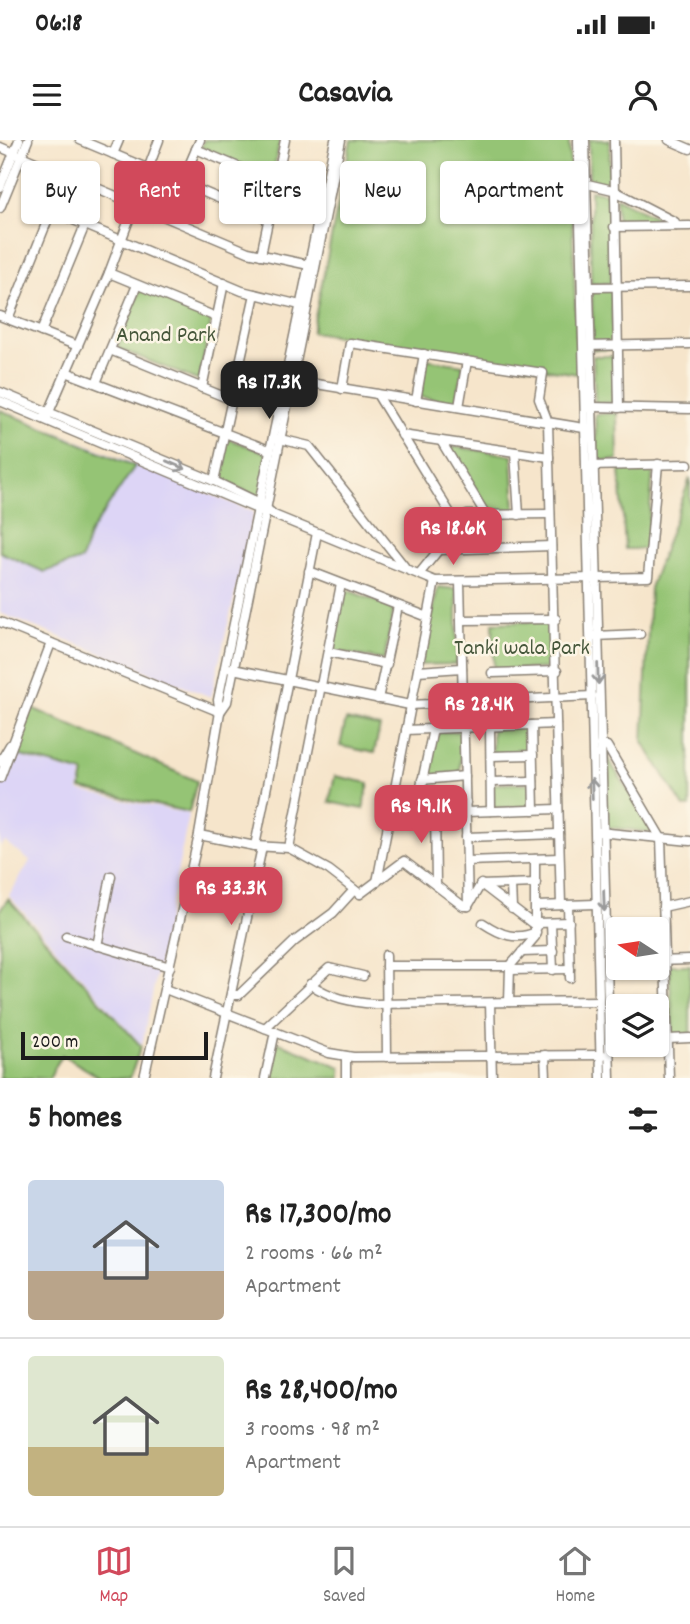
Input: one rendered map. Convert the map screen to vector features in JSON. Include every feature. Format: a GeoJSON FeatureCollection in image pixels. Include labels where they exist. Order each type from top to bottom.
{"type":"FeatureCollection","features":[{"type":"Feature","properties":{"kind":"street"},"geometry":{"type":"LineString","coordinates":[[18,155],[19,140]]}},
{"type":"Feature","properties":{"kind":"street"},"geometry":{"type":"LineString","coordinates":[[0,193],[28,140]]}},
{"type":"Feature","properties":{"kind":"street"},"geometry":{"type":"LineString","coordinates":[[80,140],[132,161]]}},
{"type":"Feature","properties":{"kind":"street"},"geometry":{"type":"LineString","coordinates":[[113,153],[119,140]]}},
{"type":"Feature","properties":{"kind":"street"},"geometry":{"type":"LineString","coordinates":[[151,161],[159,140]]}},
{"type":"Feature","properties":{"kind":"street"},"geometry":{"type":"LineString","coordinates":[[281,161],[285,140]]}},
{"type":"Feature","properties":{"kind":"street"},"geometry":{"type":"LineString","coordinates":[[144,1078],[199,835],[220,712],[227,702],[229,668],[270,450],[335,140]]}},
{"type":"Feature","properties":{"kind":"street"},"geometry":{"type":"LineString","coordinates":[[261,508],[280,439],[341,140]]}},
{"type":"Feature","properties":{"kind":"street"},"geometry":{"type":"LineString","coordinates":[[578,140],[580,161]]}},
{"type":"Feature","properties":{"kind":"street"},"geometry":{"type":"LineString","coordinates":[[584,161],[585,140]]}},
{"type":"Feature","properties":{"kind":"street"},"geometry":{"type":"LineString","coordinates":[[614,140],[614,287],[619,408]]}},
{"type":"Feature","properties":{"kind":"street"},"geometry":{"type":"LineString","coordinates":[[669,140],[690,149]]}},
{"type":"Feature","properties":{"kind":"street"},"geometry":{"type":"LineString","coordinates":[[191,161],[198,144],[232,161]]}},
{"type":"Feature","properties":{"kind":"street"},"geometry":{"type":"LineString","coordinates":[[0,147],[33,161]]}},
{"type":"Feature","properties":{"kind":"street"},"geometry":{"type":"LineString","coordinates":[[588,184],[613,190],[676,222],[676,226]]}},
{"type":"Feature","properties":{"kind":"street"},"geometry":{"type":"LineString","coordinates":[[0,208],[4,187]]}},
{"type":"Feature","properties":{"kind":"street"},"geometry":{"type":"LineString","coordinates":[[46,224],[4,318],[78,346]]}},
{"type":"Feature","properties":{"kind":"street"},"geometry":{"type":"LineString","coordinates":[[48,416],[129,224]]}},
{"type":"Feature","properties":{"kind":"street"},"geometry":{"type":"LineString","coordinates":[[186,224],[261,255],[309,265]]}},
{"type":"Feature","properties":{"kind":"street"},"geometry":{"type":"LineString","coordinates":[[261,255],[267,224]]}},
{"type":"Feature","properties":{"kind":"street"},"geometry":{"type":"LineString","coordinates":[[583,224],[586,346],[591,407],[591,578],[605,1055],[601,1078]]}},
{"type":"Feature","properties":{"kind":"street"},"geometry":{"type":"LineString","coordinates":[[585,224],[589,287],[584,428],[589,466]]}},
{"type":"Feature","properties":{"kind":"street"},"geometry":{"type":"LineString","coordinates":[[41,332],[85,225],[224,283],[300,305]]}},
{"type":"Feature","properties":{"kind":"street"},"geometry":{"type":"LineString","coordinates":[[614,227],[690,226]]}},
{"type":"Feature","properties":{"kind":"street"},"geometry":{"type":"LineString","coordinates":[[109,273],[216,317]]}},
{"type":"Feature","properties":{"kind":"street"},"geometry":{"type":"LineString","coordinates":[[202,388],[224,283]]}},
{"type":"Feature","properties":{"kind":"street"},"geometry":{"type":"LineString","coordinates":[[96,383],[137,285]]}},
{"type":"Feature","properties":{"kind":"street"},"geometry":{"type":"LineString","coordinates":[[589,287],[690,286]]}},
{"type":"Feature","properties":{"kind":"street"},"geometry":{"type":"LineString","coordinates":[[214,481],[255,294]]}},
{"type":"Feature","properties":{"kind":"street"},"geometry":{"type":"LineString","coordinates":[[342,389],[351,343],[543,373],[539,399],[548,422],[556,619],[559,858],[569,922],[570,974],[553,970],[510,968],[386,966]]}},
{"type":"Feature","properties":{"kind":"street"},"geometry":{"type":"LineString","coordinates":[[586,346],[690,344]]}},
{"type":"Feature","properties":{"kind":"street"},"geometry":{"type":"LineString","coordinates":[[110,350],[232,400]]}},
{"type":"Feature","properties":{"kind":"street"},"geometry":{"type":"LineString","coordinates":[[416,401],[424,354]]}},
{"type":"Feature","properties":{"kind":"street"},"geometry":{"type":"LineString","coordinates":[[459,407],[467,361]]}},
{"type":"Feature","properties":{"kind":"street"},"geometry":{"type":"LineString","coordinates":[[66,372],[223,435],[270,450]]}},
{"type":"Feature","properties":{"kind":"street"},"geometry":{"type":"LineString","coordinates":[[292,380],[584,428]]}},
{"type":"Feature","properties":{"kind":"street"},"geometry":{"type":"LineString","coordinates":[[0,392],[48,416],[317,533],[435,581],[648,577],[658,464]]}},
{"type":"Feature","properties":{"kind":"street"},"geometry":{"type":"LineString","coordinates":[[377,394],[458,526]]}},
{"type":"Feature","properties":{"kind":"street"},"geometry":{"type":"LineString","coordinates":[[0,401],[48,416],[214,481],[261,508]]}},
{"type":"Feature","properties":{"kind":"street"},"geometry":{"type":"LineString","coordinates":[[591,407],[690,409]]}},
{"type":"Feature","properties":{"kind":"street"},"geometry":{"type":"LineString","coordinates":[[402,435],[549,457]]}},
{"type":"Feature","properties":{"kind":"street"},"geometry":{"type":"LineString","coordinates":[[280,439],[309,446],[406,568]]}},
{"type":"Feature","properties":{"kind":"street"},"geometry":{"type":"LineString","coordinates":[[441,441],[486,515]]}},
{"type":"Feature","properties":{"kind":"street"},"geometry":{"type":"LineString","coordinates":[[515,452],[519,514]]}},
{"type":"Feature","properties":{"kind":"street"},"geometry":{"type":"LineString","coordinates":[[589,466],[688,464]]}},
{"type":"Feature","properties":{"kind":"street"},"geometry":{"type":"LineString","coordinates":[[418,574],[467,515],[550,514]]}},
{"type":"Feature","properties":{"kind":"street"},"geometry":{"type":"LineString","coordinates":[[213,1078],[232,995],[288,679],[317,533]]}},
{"type":"Feature","properties":{"kind":"street"},"geometry":{"type":"LineString","coordinates":[[439,550],[551,546]]}},
{"type":"Feature","properties":{"kind":"street"},"geometry":{"type":"LineString","coordinates":[[309,571],[428,617]]}},
{"type":"Feature","properties":{"kind":"street"},"geometry":{"type":"LineString","coordinates":[[377,882],[435,581]]}},
{"type":"Feature","properties":{"kind":"street"},"geometry":{"type":"LineString","coordinates":[[460,581],[468,906]]}},
{"type":"Feature","properties":{"kind":"street"},"geometry":{"type":"LineString","coordinates":[[289,848],[341,584]]}},
{"type":"Feature","properties":{"kind":"street"},"geometry":{"type":"LineString","coordinates":[[379,699],[398,606]]}},
{"type":"Feature","properties":{"kind":"street"},"geometry":{"type":"LineString","coordinates":[[461,620],[556,619]]}},
{"type":"Feature","properties":{"kind":"street"},"geometry":{"type":"LineString","coordinates":[[0,622],[50,645]]}},
{"type":"Feature","properties":{"kind":"street"},"geometry":{"type":"LineString","coordinates":[[0,627],[220,712]]}},
{"type":"Feature","properties":{"kind":"street"},"geometry":{"type":"LineString","coordinates":[[593,636],[640,634]]}},
{"type":"Feature","properties":{"kind":"street"},"geometry":{"type":"LineString","coordinates":[[0,778],[10,745],[50,645]]}},
{"type":"Feature","properties":{"kind":"street"},"geometry":{"type":"LineString","coordinates":[[328,652],[387,664]]}},
{"type":"Feature","properties":{"kind":"street"},"geometry":{"type":"LineString","coordinates":[[229,668],[410,705],[557,700],[594,696]]}},
{"type":"Feature","properties":{"kind":"street"},"geometry":{"type":"LineString","coordinates":[[418,671],[462,668]]}},
{"type":"Feature","properties":{"kind":"street"},"geometry":{"type":"LineString","coordinates":[[492,673],[557,671]]}},
{"type":"Feature","properties":{"kind":"street"},"geometry":{"type":"LineString","coordinates":[[594,696],[600,746],[595,904],[602,962],[598,1001],[610,1078]]}},
{"type":"Feature","properties":{"kind":"street"},"geometry":{"type":"LineString","coordinates":[[406,730],[556,724]]}},
{"type":"Feature","properties":{"kind":"street"},"geometry":{"type":"LineString","coordinates":[[532,725],[534,810]]}},
{"type":"Feature","properties":{"kind":"street"},"geometry":{"type":"LineString","coordinates":[[490,727],[491,811]]}},
{"type":"Feature","properties":{"kind":"street"},"geometry":{"type":"LineString","coordinates":[[417,806],[433,729]]}},
{"type":"Feature","properties":{"kind":"street"},"geometry":{"type":"LineString","coordinates":[[0,762],[10,745]]}},
{"type":"Feature","properties":{"kind":"street"},"geometry":{"type":"LineString","coordinates":[[600,746],[607,746],[661,838],[663,917]]}},
{"type":"Feature","properties":{"kind":"street"},"geometry":{"type":"LineString","coordinates":[[491,757],[533,755]]}},
{"type":"Feature","properties":{"kind":"street"},"geometry":{"type":"LineString","coordinates":[[422,780],[465,776]]}},
{"type":"Feature","properties":{"kind":"street"},"geometry":{"type":"LineString","coordinates":[[491,782],[533,781]]}},
{"type":"Feature","properties":{"kind":"street"},"geometry":{"type":"LineString","coordinates":[[391,808],[466,802]]}},
{"type":"Feature","properties":{"kind":"street"},"geometry":{"type":"LineString","coordinates":[[435,805],[436,885]]}},
{"type":"Feature","properties":{"kind":"street"},"geometry":{"type":"LineString","coordinates":[[466,812],[558,808]]}},
{"type":"Feature","properties":{"kind":"street"},"geometry":{"type":"LineString","coordinates":[[598,832],[690,841]]}},
{"type":"Feature","properties":{"kind":"street"},"geometry":{"type":"LineString","coordinates":[[466,836],[559,834]]}},
{"type":"Feature","properties":{"kind":"street"},"geometry":{"type":"LineString","coordinates":[[199,835],[258,846],[289,848],[329,870],[360,894],[404,861],[463,906],[468,906]]}},
{"type":"Feature","properties":{"kind":"street"},"geometry":{"type":"LineString","coordinates":[[467,861],[559,858]]}},
{"type":"Feature","properties":{"kind":"street"},"geometry":{"type":"LineString","coordinates":[[509,1002],[510,968],[535,937],[537,927],[535,859]]}},
{"type":"Feature","properties":{"kind":"street"},"geometry":{"type":"LineString","coordinates":[[97,946],[111,876]]}},
{"type":"Feature","properties":{"kind":"street"},"geometry":{"type":"LineString","coordinates":[[468,885],[536,883]]}},
{"type":"Feature","properties":{"kind":"street"},"geometry":{"type":"LineString","coordinates":[[468,906],[481,884]]}},
{"type":"Feature","properties":{"kind":"street"},"geometry":{"type":"LineString","coordinates":[[481,884],[537,927]]}},
{"type":"Feature","properties":{"kind":"street"},"geometry":{"type":"LineString","coordinates":[[511,884],[512,909]]}},
{"type":"Feature","properties":{"kind":"street"},"geometry":{"type":"LineString","coordinates":[[232,995],[239,995],[295,941],[333,912],[354,890]]}},
{"type":"Feature","properties":{"kind":"street"},"geometry":{"type":"LineString","coordinates":[[663,907],[690,901]]}},
{"type":"Feature","properties":{"kind":"street"},"geometry":{"type":"LineString","coordinates":[[537,906],[595,904]]}},
{"type":"Feature","properties":{"kind":"street"},"geometry":{"type":"LineString","coordinates":[[483,923],[512,937],[523,937],[537,927],[569,922]]}},
{"type":"Feature","properties":{"kind":"street"},"geometry":{"type":"LineString","coordinates":[[551,923],[553,970]]}},
{"type":"Feature","properties":{"kind":"street"},"geometry":{"type":"LineString","coordinates":[[66,936],[170,967]]}},
{"type":"Feature","properties":{"kind":"street"},"geometry":{"type":"LineString","coordinates":[[522,952],[553,951]]}},
{"type":"Feature","properties":{"kind":"street"},"geometry":{"type":"LineString","coordinates":[[386,955],[387,1057]]}},
{"type":"Feature","properties":{"kind":"street"},"geometry":{"type":"LineString","coordinates":[[669,961],[690,960]]}},
{"type":"Feature","properties":{"kind":"street"},"geometry":{"type":"LineString","coordinates":[[265,1028],[331,967],[354,976],[363,976]]}},
{"type":"Feature","properties":{"kind":"street"},"geometry":{"type":"LineString","coordinates":[[310,984],[324,994],[350,1002],[386,1004],[598,1001]]}},
{"type":"Feature","properties":{"kind":"street"},"geometry":{"type":"LineString","coordinates":[[165,989],[329,1053],[346,1056],[605,1055]]}},
{"type":"Feature","properties":{"kind":"street"},"geometry":{"type":"LineString","coordinates":[[490,1003],[492,1078]]}},
{"type":"Feature","properties":{"kind":"street"},"geometry":{"type":"LineString","coordinates":[[265,1078],[275,1032]]}},
{"type":"Feature","properties":{"kind":"street"},"geometry":{"type":"LineString","coordinates":[[669,1039],[690,1038]]}},
{"type":"Feature","properties":{"kind":"street"},"geometry":{"type":"LineString","coordinates":[[545,1055],[546,1078]]}},
{"type":"Feature","properties":{"kind":"street"},"geometry":{"type":"LineString","coordinates":[[346,1056],[346,1078]]}},
{"type":"Feature","properties":{"kind":"street"},"geometry":{"type":"LineString","coordinates":[[668,1057],[669,1078]]}},
{"type":"Feature","properties":{"kind":"shaded area"},"geometry":{"type":"Polygon","coordinates":[[[0,409],[254,512],[211,697],[0,613],[0,409]]]}},
{"type":"Feature","properties":{"kind":"shaded area"},"geometry":{"type":"Polygon","coordinates":[[[13,755],[82,774],[79,791],[189,814],[142,1045],[9,896],[30,861],[5,842],[0,847],[0,788],[13,755]]]}},
{"type":"Feature","properties":{"kind":"green space"},"geometry":{"type":"Polygon","coordinates":[[[204,140],[280,140],[276,161],[233,161],[201,147],[204,140]]]}},
{"type":"Feature","properties":{"kind":"green space"},"geometry":{"type":"Polygon","coordinates":[[[351,140],[569,140],[570,161],[440,161],[440,224],[572,224],[578,374],[312,332],[340,194],[340,224],[426,224],[426,161],[347,161],[351,140]]]}},
{"type":"Feature","properties":{"kind":"green space"},"geometry":{"type":"Polygon","coordinates":[[[589,140],[610,140],[609,186],[589,181],[589,140]]]}},
{"type":"Feature","properties":{"kind":"green space"},"geometry":{"type":"Polygon","coordinates":[[[590,190],[609,194],[611,283],[591,284],[590,190]]]}},
{"type":"Feature","properties":{"kind":"green space"},"geometry":{"type":"Polygon","coordinates":[[[616,197],[667,223],[617,223],[616,197]]]}},
{"type":"Feature","properties":{"kind":"green space","name":"Anand Park"},"geometry":{"type":"Polygon","coordinates":[[[141,288],[212,317],[199,381],[117,348],[141,288]]]}},
{"type":"Feature","properties":{"kind":"green space"},"geometry":{"type":"Polygon","coordinates":[[[612,289],[613,350],[593,350],[592,290],[612,289]]]}},
{"type":"Feature","properties":{"kind":"green space"},"geometry":{"type":"Polygon","coordinates":[[[593,356],[614,356],[616,403],[595,403],[593,356]]]}},
{"type":"Feature","properties":{"kind":"green space"},"geometry":{"type":"Polygon","coordinates":[[[426,359],[463,365],[457,403],[420,397],[426,359]]]}},
{"type":"Feature","properties":{"kind":"green space"},"geometry":{"type":"Polygon","coordinates":[[[0,410],[135,466],[90,533],[81,560],[44,572],[0,552],[0,410]]]}},
{"type":"Feature","properties":{"kind":"green space"},"geometry":{"type":"Polygon","coordinates":[[[617,413],[618,460],[597,461],[595,414],[617,413]]]}},
{"type":"Feature","properties":{"kind":"green space"},"geometry":{"type":"Polygon","coordinates":[[[225,438],[270,454],[260,497],[219,480],[225,438]]]}},
{"type":"Feature","properties":{"kind":"green space"},"geometry":{"type":"Polygon","coordinates":[[[448,446],[512,455],[515,510],[489,510],[448,446]]]}},
{"type":"Feature","properties":{"kind":"green space"},"geometry":{"type":"Polygon","coordinates":[[[620,469],[653,469],[647,549],[625,549],[620,469]]]}},
{"type":"Feature","properties":{"kind":"green space"},"geometry":{"type":"Polygon","coordinates":[[[690,478],[690,807],[684,807],[643,742],[650,588],[690,478]]]}},
{"type":"Feature","properties":{"kind":"green space"},"geometry":{"type":"Polygon","coordinates":[[[438,587],[457,589],[457,664],[421,665],[438,587]]]}},
{"type":"Feature","properties":{"kind":"green space"},"geometry":{"type":"Polygon","coordinates":[[[344,589],[394,608],[384,660],[333,651],[344,589]]]}},
{"type":"Feature","properties":{"kind":"green space","name":"Tanki wala Park"},"geometry":{"type":"Polygon","coordinates":[[[550,621],[552,668],[494,671],[493,623],[550,621]]]}},
{"type":"Feature","properties":{"kind":"green space"},"geometry":{"type":"Polygon","coordinates":[[[32,708],[197,781],[189,812],[81,789],[84,773],[14,754],[32,708]]]}},
{"type":"Feature","properties":{"kind":"green space"},"geometry":{"type":"Polygon","coordinates":[[[346,720],[380,727],[374,753],[340,746],[346,720]]]}},
{"type":"Feature","properties":{"kind":"green space"},"geometry":{"type":"Polygon","coordinates":[[[529,727],[530,752],[492,754],[492,728],[529,727]]]}},
{"type":"Feature","properties":{"kind":"green space"},"geometry":{"type":"Polygon","coordinates":[[[461,731],[460,773],[427,776],[435,732],[461,731]]]}},
{"type":"Feature","properties":{"kind":"green space"},"geometry":{"type":"Polygon","coordinates":[[[604,753],[656,833],[606,827],[604,753]]]}},
{"type":"Feature","properties":{"kind":"green space"},"geometry":{"type":"Polygon","coordinates":[[[335,776],[369,783],[363,809],[329,802],[335,776]]]}},
{"type":"Feature","properties":{"kind":"green space"},"geometry":{"type":"Polygon","coordinates":[[[531,783],[531,807],[493,808],[493,784],[531,783]]]}},
{"type":"Feature","properties":{"kind":"green space"},"geometry":{"type":"Polygon","coordinates":[[[8,899],[141,1046],[130,1078],[101,1078],[62,1055],[49,1078],[0,1078],[0,910],[8,899]]]}},
{"type":"Feature","properties":{"kind":"green space"},"geometry":{"type":"Polygon","coordinates":[[[669,965],[690,965],[690,1035],[673,1036],[669,965]]]}},
{"type":"Feature","properties":{"kind":"green space"},"geometry":{"type":"Polygon","coordinates":[[[277,1042],[341,1067],[341,1078],[269,1078],[277,1042]]]}}]}
